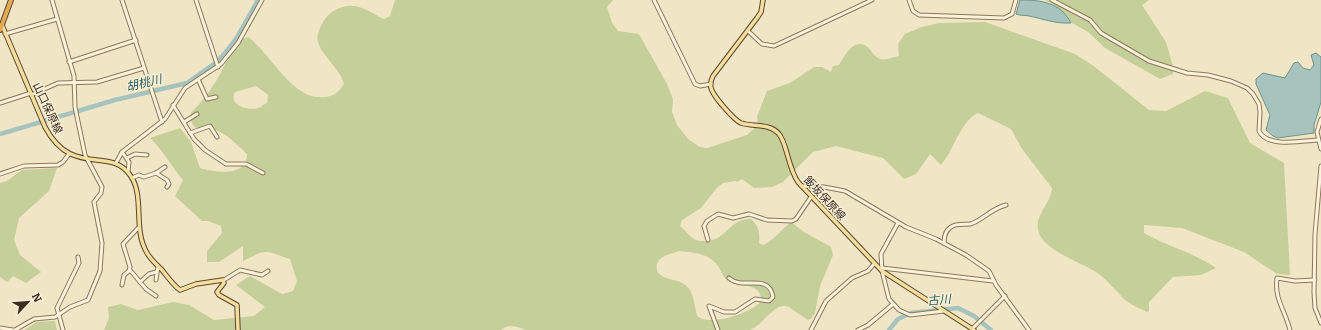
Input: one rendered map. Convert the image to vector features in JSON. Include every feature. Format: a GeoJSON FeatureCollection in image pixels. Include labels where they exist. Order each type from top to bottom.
{"type":"FeatureCollection","features":[{"type":"Feature","properties":{"kind":"highway"},"geometry":{"type":"LineString","coordinates":[[0,25],[11,0]]}},
{"type":"Feature","properties":{"kind":"main road"},"geometry":{"type":"LineString","coordinates":[[711,84],[713,76],[762,12],[763,0]]}},
{"type":"Feature","properties":{"kind":"main road","name":"山口保原線"},"geometry":{"type":"LineString","coordinates":[[0,25],[49,135],[55,143],[69,154],[87,160],[116,163]]}},
{"type":"Feature","properties":{"kind":"main road","name":"飯坂保原線"},"geometry":{"type":"LineString","coordinates":[[711,84],[713,92],[736,120],[744,124],[771,128],[780,135],[792,172],[800,186],[874,264],[973,329]]}},
{"type":"Feature","properties":{"kind":"main road"},"geometry":{"type":"LineString","coordinates":[[116,163],[128,172],[137,191],[139,228],[145,250],[180,290],[196,284],[224,280],[224,283],[217,292],[219,295],[237,305],[238,330]]}},
{"type":"Feature","properties":{"kind":"street"},"geometry":{"type":"LineString","coordinates":[[0,328],[14,330],[34,319],[55,317],[70,307],[88,300],[100,271],[102,243],[94,202],[101,193],[102,188],[87,160],[76,112],[74,84],[52,0]]}},
{"type":"Feature","properties":{"kind":"street"},"geometry":{"type":"LineString","coordinates":[[122,0],[162,122]]}},
{"type":"Feature","properties":{"kind":"street"},"geometry":{"type":"LineString","coordinates":[[196,0],[218,67]]}},
{"type":"Feature","properties":{"kind":"street"},"geometry":{"type":"LineString","coordinates":[[116,163],[122,152],[162,122],[183,90],[218,67],[238,43],[262,0]]}},
{"type":"Feature","properties":{"kind":"street"},"geometry":{"type":"LineString","coordinates":[[654,0],[695,84],[700,86],[711,84]]}},
{"type":"Feature","properties":{"kind":"street"},"geometry":{"type":"LineString","coordinates":[[748,31],[765,45],[775,45],[872,0]]}},
{"type":"Feature","properties":{"kind":"street"},"geometry":{"type":"LineString","coordinates":[[909,0],[913,11],[919,15],[1002,18],[1011,15],[1016,0]]}},
{"type":"Feature","properties":{"kind":"street"},"geometry":{"type":"LineString","coordinates":[[1052,0],[1090,20],[1101,33],[1149,61],[1187,73],[1208,75],[1231,81],[1248,88],[1259,104],[1259,131],[1261,135],[1266,138],[1278,142],[1318,140]]}},
{"type":"Feature","properties":{"kind":"street"},"geometry":{"type":"LineString","coordinates":[[5,34],[57,19]]}},
{"type":"Feature","properties":{"kind":"street"},"geometry":{"type":"LineString","coordinates":[[69,62],[136,40]]}},
{"type":"Feature","properties":{"kind":"street"},"geometry":{"type":"LineString","coordinates":[[0,103],[31,94],[58,83],[74,84],[105,80],[144,68]]}},
{"type":"Feature","properties":{"kind":"street"},"geometry":{"type":"LineString","coordinates":[[198,79],[206,100],[216,97]]}},
{"type":"Feature","properties":{"kind":"street"},"geometry":{"type":"LineString","coordinates":[[173,105],[190,133],[205,150],[226,164],[246,164],[263,173]]}},
{"type":"Feature","properties":{"kind":"street"},"geometry":{"type":"LineString","coordinates":[[184,122],[196,114]]}},
{"type":"Feature","properties":{"kind":"street"},"geometry":{"type":"LineString","coordinates":[[1321,119],[1317,132],[1321,149]]}},
{"type":"Feature","properties":{"kind":"street"},"geometry":{"type":"LineString","coordinates":[[190,133],[210,126],[217,137]]}},
{"type":"Feature","properties":{"kind":"street"},"geometry":{"type":"LineString","coordinates":[[122,152],[127,158],[130,167],[128,172]]}},
{"type":"Feature","properties":{"kind":"street"},"geometry":{"type":"LineString","coordinates":[[0,174],[24,166],[58,165],[63,162],[69,154]]}},
{"type":"Feature","properties":{"kind":"street"},"geometry":{"type":"LineString","coordinates":[[127,158],[136,154],[147,155]]}},
{"type":"Feature","properties":{"kind":"street"},"geometry":{"type":"LineString","coordinates":[[1321,166],[1315,234],[1314,280],[1315,308],[1321,323]]}},
{"type":"Feature","properties":{"kind":"street"},"geometry":{"type":"LineString","coordinates":[[132,178],[139,175],[144,177],[156,174],[165,167]]}},
{"type":"Feature","properties":{"kind":"street"},"geometry":{"type":"LineString","coordinates":[[156,174],[167,180],[169,184],[167,187]]}},
{"type":"Feature","properties":{"kind":"street"},"geometry":{"type":"LineString","coordinates":[[800,186],[824,187],[842,190],[898,223],[944,243],[985,267],[993,281],[1029,330]]}},
{"type":"Feature","properties":{"kind":"street"},"geometry":{"type":"LineString","coordinates":[[708,240],[704,228],[705,224],[718,214],[731,218],[749,214],[767,220],[792,221],[796,219],[811,197]]}},
{"type":"Feature","properties":{"kind":"street"},"geometry":{"type":"LineString","coordinates":[[944,243],[946,233],[950,228],[955,225],[970,224],[990,210],[1006,205]]}},
{"type":"Feature","properties":{"kind":"street"},"geometry":{"type":"LineString","coordinates":[[898,223],[881,254],[882,270],[887,295],[892,305],[902,312],[910,315],[944,311]]}},
{"type":"Feature","properties":{"kind":"street"},"geometry":{"type":"LineString","coordinates":[[139,228],[123,244],[130,270],[146,289],[156,296]]}},
{"type":"Feature","properties":{"kind":"street"},"geometry":{"type":"LineString","coordinates":[[63,330],[57,308],[80,263],[78,257]]}},
{"type":"Feature","properties":{"kind":"street"},"geometry":{"type":"LineString","coordinates":[[810,330],[826,301],[852,278],[868,270],[874,264]]}},
{"type":"Feature","properties":{"kind":"street"},"geometry":{"type":"LineString","coordinates":[[156,280],[158,266]]}},
{"type":"Feature","properties":{"kind":"street"},"geometry":{"type":"LineString","coordinates":[[122,285],[124,275],[130,270]]}},
{"type":"Feature","properties":{"kind":"street"},"geometry":{"type":"LineString","coordinates":[[224,280],[240,270],[262,275],[268,271]]}},
{"type":"Feature","properties":{"kind":"street"},"geometry":{"type":"LineString","coordinates":[[882,270],[993,281]]}},
{"type":"Feature","properties":{"kind":"street"},"geometry":{"type":"LineString","coordinates":[[140,282],[149,274],[156,272]]}},
{"type":"Feature","properties":{"kind":"street"},"geometry":{"type":"LineString","coordinates":[[718,330],[709,306],[724,312],[735,312],[755,299],[769,301],[773,297],[769,288],[762,283],[739,284],[730,278]]}},
{"type":"Feature","properties":{"kind":"street"},"geometry":{"type":"LineString","coordinates":[[1290,330],[1283,308],[1276,296],[1277,278],[1295,281],[1314,280]]}},
{"type":"Feature","properties":{"kind":"street"},"geometry":{"type":"LineString","coordinates":[[973,329],[1005,296]]}},
{"type":"Feature","properties":{"kind":"street"},"geometry":{"type":"LineString","coordinates":[[858,330],[868,325],[892,305]]}},
{"type":"Feature","properties":{"kind":"green space"},"geometry":{"type":"Polygon","coordinates":[[[395,0],[613,0],[607,7],[612,23],[618,31],[639,34],[667,84],[673,99],[672,112],[677,125],[688,139],[700,147],[707,148],[747,135],[758,125],[757,117],[767,91],[790,83],[814,67],[822,67],[831,72],[833,66],[839,65],[846,53],[857,44],[866,46],[880,59],[887,59],[899,56],[898,44],[905,34],[922,27],[939,23],[985,22],[1075,54],[1095,67],[1149,110],[1166,111],[1205,91],[1228,98],[1250,143],[1284,163],[1290,275],[1277,274],[1244,252],[1182,228],[1144,225],[1144,233],[1199,258],[1216,268],[1201,275],[1173,277],[1149,302],[1149,311],[1147,312],[1134,306],[1123,298],[1099,274],[1064,256],[1047,244],[1041,237],[1038,230],[1039,219],[1049,199],[1052,188],[1022,149],[1011,129],[978,113],[967,122],[962,129],[941,165],[930,154],[916,174],[904,179],[883,158],[836,146],[813,152],[783,182],[772,187],[754,188],[742,179],[737,182],[723,183],[716,189],[701,208],[682,220],[680,226],[692,238],[698,241],[711,241],[722,235],[737,222],[751,219],[756,224],[758,230],[759,243],[763,245],[791,222],[804,232],[831,247],[833,255],[820,286],[815,313],[811,319],[808,320],[789,307],[784,306],[774,310],[760,324],[749,330],[525,330],[513,326],[501,330],[104,330],[109,318],[108,307],[121,304],[138,310],[173,302],[189,305],[214,320],[254,316],[265,307],[236,285],[250,276],[282,294],[293,291],[297,281],[290,259],[276,254],[266,252],[257,254],[243,261],[243,246],[219,262],[207,262],[207,251],[222,233],[221,226],[208,221],[202,221],[175,196],[183,180],[150,138],[180,128],[191,142],[200,168],[229,172],[242,167],[246,162],[247,154],[231,139],[215,130],[196,128],[191,120],[191,113],[216,81],[226,63],[234,43],[248,37],[257,44],[283,75],[303,92],[313,97],[331,96],[344,84],[339,73],[320,48],[318,42],[319,32],[326,17],[335,10],[345,6],[357,6],[384,19],[390,16],[395,0]],[[256,86],[235,92],[234,100],[237,104],[244,108],[254,109],[267,103],[268,95],[256,86]],[[679,251],[663,257],[658,263],[657,271],[660,275],[680,282],[689,288],[697,316],[703,319],[711,320],[730,317],[749,310],[761,301],[758,291],[748,286],[727,280],[718,266],[710,258],[701,254],[679,251]]]}},
{"type":"Feature","properties":{"kind":"green space"},"geometry":{"type":"Polygon","coordinates":[[[1045,0],[1149,0],[1142,5],[1166,42],[1174,70],[1173,74],[1160,79],[1105,48],[1088,32],[1067,20],[1064,13],[1059,8],[1045,0]]]}},
{"type":"Feature","properties":{"kind":"green space"},"geometry":{"type":"Polygon","coordinates":[[[57,168],[49,191],[19,218],[14,240],[20,255],[41,272],[26,283],[13,276],[7,282],[0,277],[0,183],[7,181],[22,170],[57,168]]]}},
{"type":"Feature","properties":{"kind":"green space"},"geometry":{"type":"Polygon","coordinates":[[[55,321],[57,330],[24,330],[37,322],[55,321]]]}},
{"type":"Feature","properties":{"kind":"water"},"geometry":{"type":"Polygon","coordinates":[[[1020,0],[1042,2],[1056,6],[1067,16],[1071,23],[1055,22],[1016,14],[1020,0]]]}},
{"type":"Feature","properties":{"kind":"water"},"geometry":{"type":"Polygon","coordinates":[[[1316,53],[1321,57],[1321,102],[1314,125],[1314,133],[1278,138],[1273,136],[1266,130],[1270,115],[1256,84],[1256,79],[1263,73],[1285,78],[1294,63],[1298,62],[1303,68],[1310,70],[1314,65],[1311,55],[1316,53]]]}},
{"type":"Feature","properties":{"kind":"waterway","name":"胡桃川"},"geometry":{"type":"LineString","coordinates":[[0,134],[115,100],[187,83],[218,61],[225,53],[236,39],[258,0]]}},
{"type":"Feature","properties":{"kind":"waterway","name":"古川"},"geometry":{"type":"LineString","coordinates":[[889,330],[898,319],[911,313],[958,308],[974,316],[991,330]]}}]}
